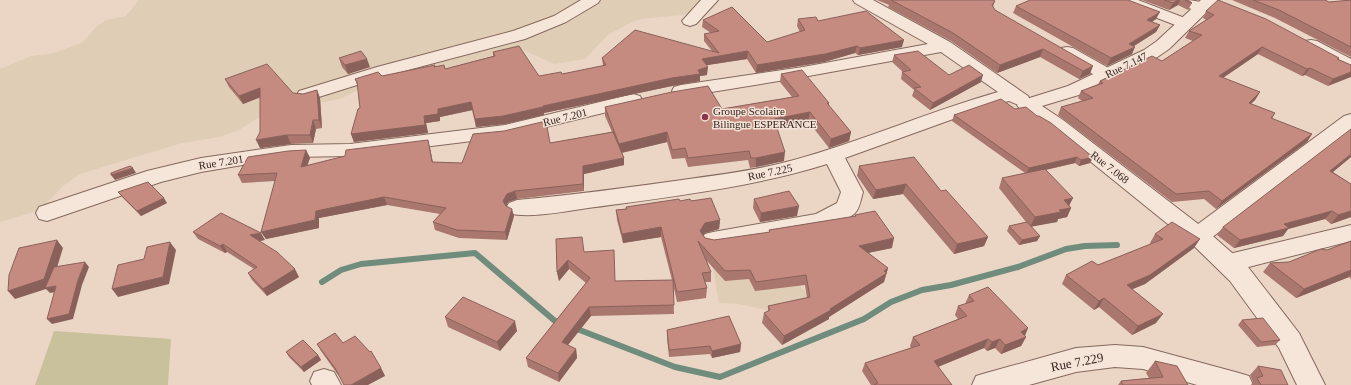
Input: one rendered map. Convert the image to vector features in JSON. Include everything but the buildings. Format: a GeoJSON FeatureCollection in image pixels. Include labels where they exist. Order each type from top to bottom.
{"type":"FeatureCollection","features":[{"type":"Feature","properties":{"kind":"street"},"geometry":{"type":"LineString","coordinates":[[306,95],[383,71],[519,35],[560,18],[592,0]]}},
{"type":"Feature","properties":{"kind":"street"},"geometry":{"type":"LineString","coordinates":[[690,21],[710,0]]}},
{"type":"Feature","properties":{"kind":"street","name":"Rue 7.068"},"geometry":{"type":"LineString","coordinates":[[861,0],[944,46],[1056,124],[1198,236],[1239,274],[1256,294],[1289,341],[1311,385]]}},
{"type":"Feature","properties":{"kind":"street"},"geometry":{"type":"LineString","coordinates":[[1124,0],[1184,24]]}},
{"type":"Feature","properties":{"kind":"street"},"geometry":{"type":"LineString","coordinates":[[1185,0],[1214,3]]}},
{"type":"Feature","properties":{"kind":"street","name":"Rue 7.147"},"geometry":{"type":"LineString","coordinates":[[1020,100],[1075,90],[1150,54],[1163,45],[1184,24],[1214,3]]}},
{"type":"Feature","properties":{"kind":"street"},"geometry":{"type":"LineString","coordinates":[[1299,38],[1351,66]]}},
{"type":"Feature","properties":{"kind":"street"},"geometry":{"type":"LineString","coordinates":[[1053,44],[1106,74]]}},
{"type":"Feature","properties":{"kind":"street","name":"Rue 7.201"},"geometry":{"type":"LineString","coordinates":[[48,213],[155,176],[200,165],[291,151],[350,150],[491,133],[542,124],[658,96],[803,72],[944,46]]}},
{"type":"Feature","properties":{"kind":"street","name":"Rue 7.225"},"geometry":{"type":"LineString","coordinates":[[517,208],[570,204],[758,175],[802,165],[944,116],[1020,100]]}},
{"type":"Feature","properties":{"kind":"street"},"geometry":{"type":"LineString","coordinates":[[1198,236],[1351,120]]}},
{"type":"Feature","properties":{"kind":"street"},"geometry":{"type":"LineString","coordinates":[[713,240],[821,221],[846,208],[852,192],[833,155]]}},
{"type":"Feature","properties":{"kind":"street"},"geometry":{"type":"LineString","coordinates":[[1228,264],[1297,248],[1351,233]]}},
{"type":"Feature","properties":{"kind":"street","name":"Rue 7.229"},"geometry":{"type":"LineString","coordinates":[[986,385],[1076,360],[1115,356],[1143,358],[1239,385]]}},
{"type":"Feature","properties":{"kind":"shaded area"},"geometry":{"type":"Polygon","coordinates":[[[139,0],[708,0],[703,7],[683,15],[641,19],[628,24],[608,35],[585,59],[554,64],[521,49],[506,51],[463,64],[370,84],[342,98],[325,102],[292,103],[275,107],[239,130],[220,137],[182,143],[80,174],[63,186],[43,207],[37,211],[0,222],[0,69],[31,56],[54,53],[83,42],[96,27],[106,20],[126,16],[139,0]]]}},
{"type":"Feature","properties":{"kind":"shaded area"},"geometry":{"type":"Polygon","coordinates":[[[712,262],[769,268],[799,285],[808,294],[809,298],[787,311],[767,310],[738,304],[719,303],[712,262]]]}},
{"type":"Feature","properties":{"kind":"shaded area"},"geometry":{"type":"Polygon","coordinates":[[[54,331],[171,339],[168,385],[35,385],[54,331]]]}},
{"type":"Feature","properties":{"kind":"waterway"},"geometry":{"type":"LineString","coordinates":[[572,327],[675,367],[720,377],[864,319],[891,302],[922,290],[951,285],[1018,267],[1066,249],[1085,246],[1117,245]]}},
{"type":"Feature","properties":{"kind":"waterway"},"geometry":{"type":"LineString","coordinates":[[322,282],[341,270],[361,264],[475,253],[555,321],[562,323]]}},
{"type":"Feature","properties":{"kind":"place","name":"Groupe Scolaire Bilingue ESPERANCE"},"geometry":{"type":"Point","coordinates":[705,117]}}]}
